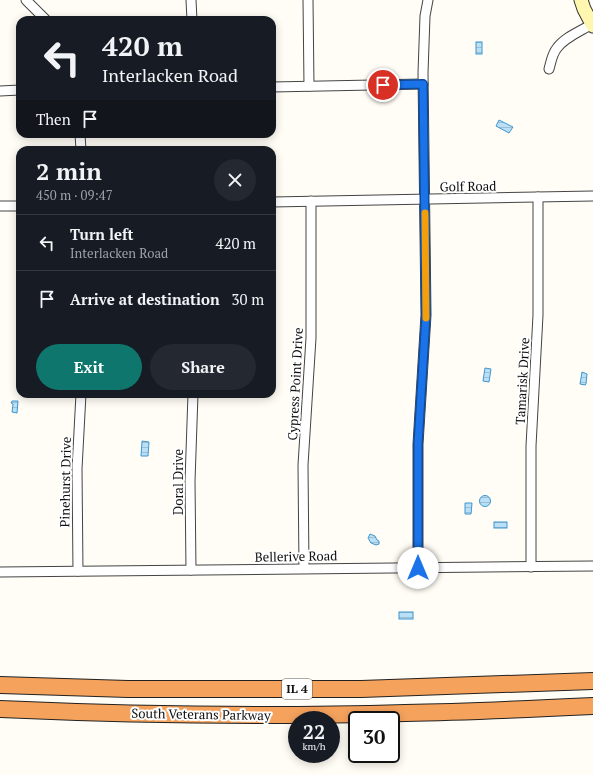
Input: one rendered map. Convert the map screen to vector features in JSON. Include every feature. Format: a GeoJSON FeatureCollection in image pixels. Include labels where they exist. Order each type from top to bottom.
{"type":"FeatureCollection","features":[{"type":"Feature","properties":{"kind":"highway","name":"South Veterans Parkway"},"geometry":{"type":"LineString","coordinates":[[0,685],[82,688],[345,689],[426,688],[593,681]]}},
{"type":"Feature","properties":{"kind":"highway","name":"South Veterans Parkway"},"geometry":{"type":"LineString","coordinates":[[0,710],[160,714],[288,715],[405,713],[593,706]]}},
{"type":"Feature","properties":{"kind":"street"},"geometry":{"type":"LineString","coordinates":[[26,0],[42,16]]}},
{"type":"Feature","properties":{"kind":"street"},"geometry":{"type":"LineString","coordinates":[[191,0],[192,16]]}},
{"type":"Feature","properties":{"kind":"street"},"geometry":{"type":"LineString","coordinates":[[308,0],[309,86]]}},
{"type":"Feature","properties":{"kind":"street"},"geometry":{"type":"LineString","coordinates":[[418,568],[418,444],[426,315],[423,84],[425,16],[428,0]]}},
{"type":"Feature","properties":{"kind":"street"},"geometry":{"type":"LineString","coordinates":[[549,69],[553,54],[557,47],[593,25],[581,0]]}},
{"type":"Feature","properties":{"kind":"street"},"geometry":{"type":"LineString","coordinates":[[276,87],[423,84]]}},
{"type":"Feature","properties":{"kind":"street"},"geometry":{"type":"LineString","coordinates":[[0,90],[16,90]]}},
{"type":"Feature","properties":{"kind":"street","name":"Golf Road"},"geometry":{"type":"LineString","coordinates":[[276,202],[593,196]]}},
{"type":"Feature","properties":{"kind":"street","name":"Tamarisk Drive"},"geometry":{"type":"LineString","coordinates":[[531,567],[531,446],[538,308],[538,197]]}},
{"type":"Feature","properties":{"kind":"street","name":"Cypress Point Drive"},"geometry":{"type":"LineString","coordinates":[[304,568],[303,465],[311,338],[311,201]]}},
{"type":"Feature","properties":{"kind":"street"},"geometry":{"type":"LineString","coordinates":[[0,206],[16,206]]}},
{"type":"Feature","properties":{"kind":"street","name":"Pinehurst Drive"},"geometry":{"type":"LineString","coordinates":[[78,571],[77,463],[81,398]]}},
{"type":"Feature","properties":{"kind":"street","name":"Doral Drive"},"geometry":{"type":"LineString","coordinates":[[191,570],[190,481],[193,398]]}},
{"type":"Feature","properties":{"kind":"street","name":"Bellerive Road"},"geometry":{"type":"LineString","coordinates":[[0,572],[593,566]]}},
{"type":"Feature","properties":{"kind":"water"},"geometry":{"type":"Polygon","coordinates":[[[476,42],[482,42],[482,54],[476,54],[476,42]]]}},
{"type":"Feature","properties":{"kind":"water"},"geometry":{"type":"Polygon","coordinates":[[[499,120],[513,127],[509,133],[496,126],[499,120]]]}},
{"type":"Feature","properties":{"kind":"water"},"geometry":{"type":"Polygon","coordinates":[[[485,368],[491,369],[489,382],[483,381],[485,368]]]}},
{"type":"Feature","properties":{"kind":"water"},"geometry":{"type":"Polygon","coordinates":[[[582,372],[587,374],[585,385],[580,384],[582,372]]]}},
{"type":"Feature","properties":{"kind":"water"},"geometry":{"type":"Polygon","coordinates":[[[12,401],[18,401],[17,413],[12,412],[12,401]]]}},
{"type":"Feature","properties":{"kind":"water"},"geometry":{"type":"Polygon","coordinates":[[[142,441],[149,442],[148,456],[141,456],[142,441]]]}},
{"type":"Feature","properties":{"kind":"water"},"geometry":{"type":"Polygon","coordinates":[[[483,496],[487,496],[489,497],[489,505],[483,506],[480,503],[480,499],[483,496]]]}},
{"type":"Feature","properties":{"kind":"water"},"geometry":{"type":"Polygon","coordinates":[[[465,503],[472,503],[471,514],[465,514],[465,503]]]}},
{"type":"Feature","properties":{"kind":"water"},"geometry":{"type":"Polygon","coordinates":[[[494,522],[507,522],[507,528],[494,528],[494,522]]]}},
{"type":"Feature","properties":{"kind":"water"},"geometry":{"type":"Polygon","coordinates":[[[370,534],[375,536],[379,541],[379,544],[376,545],[371,543],[368,538],[370,534]]]}},
{"type":"Feature","properties":{"kind":"water"},"geometry":{"type":"Polygon","coordinates":[[[399,612],[413,612],[413,619],[399,619],[399,612]]]}},
{"type":"Feature","properties":{"kind":"slow traffic"},"geometry":{"type":"LineString","coordinates":[[425,213],[426,318]]}},
{"type":"Feature","properties":{"kind":"route"},"geometry":{"type":"LineString","coordinates":[[383,85],[423,84],[426,315],[418,444],[418,568]]}}]}
